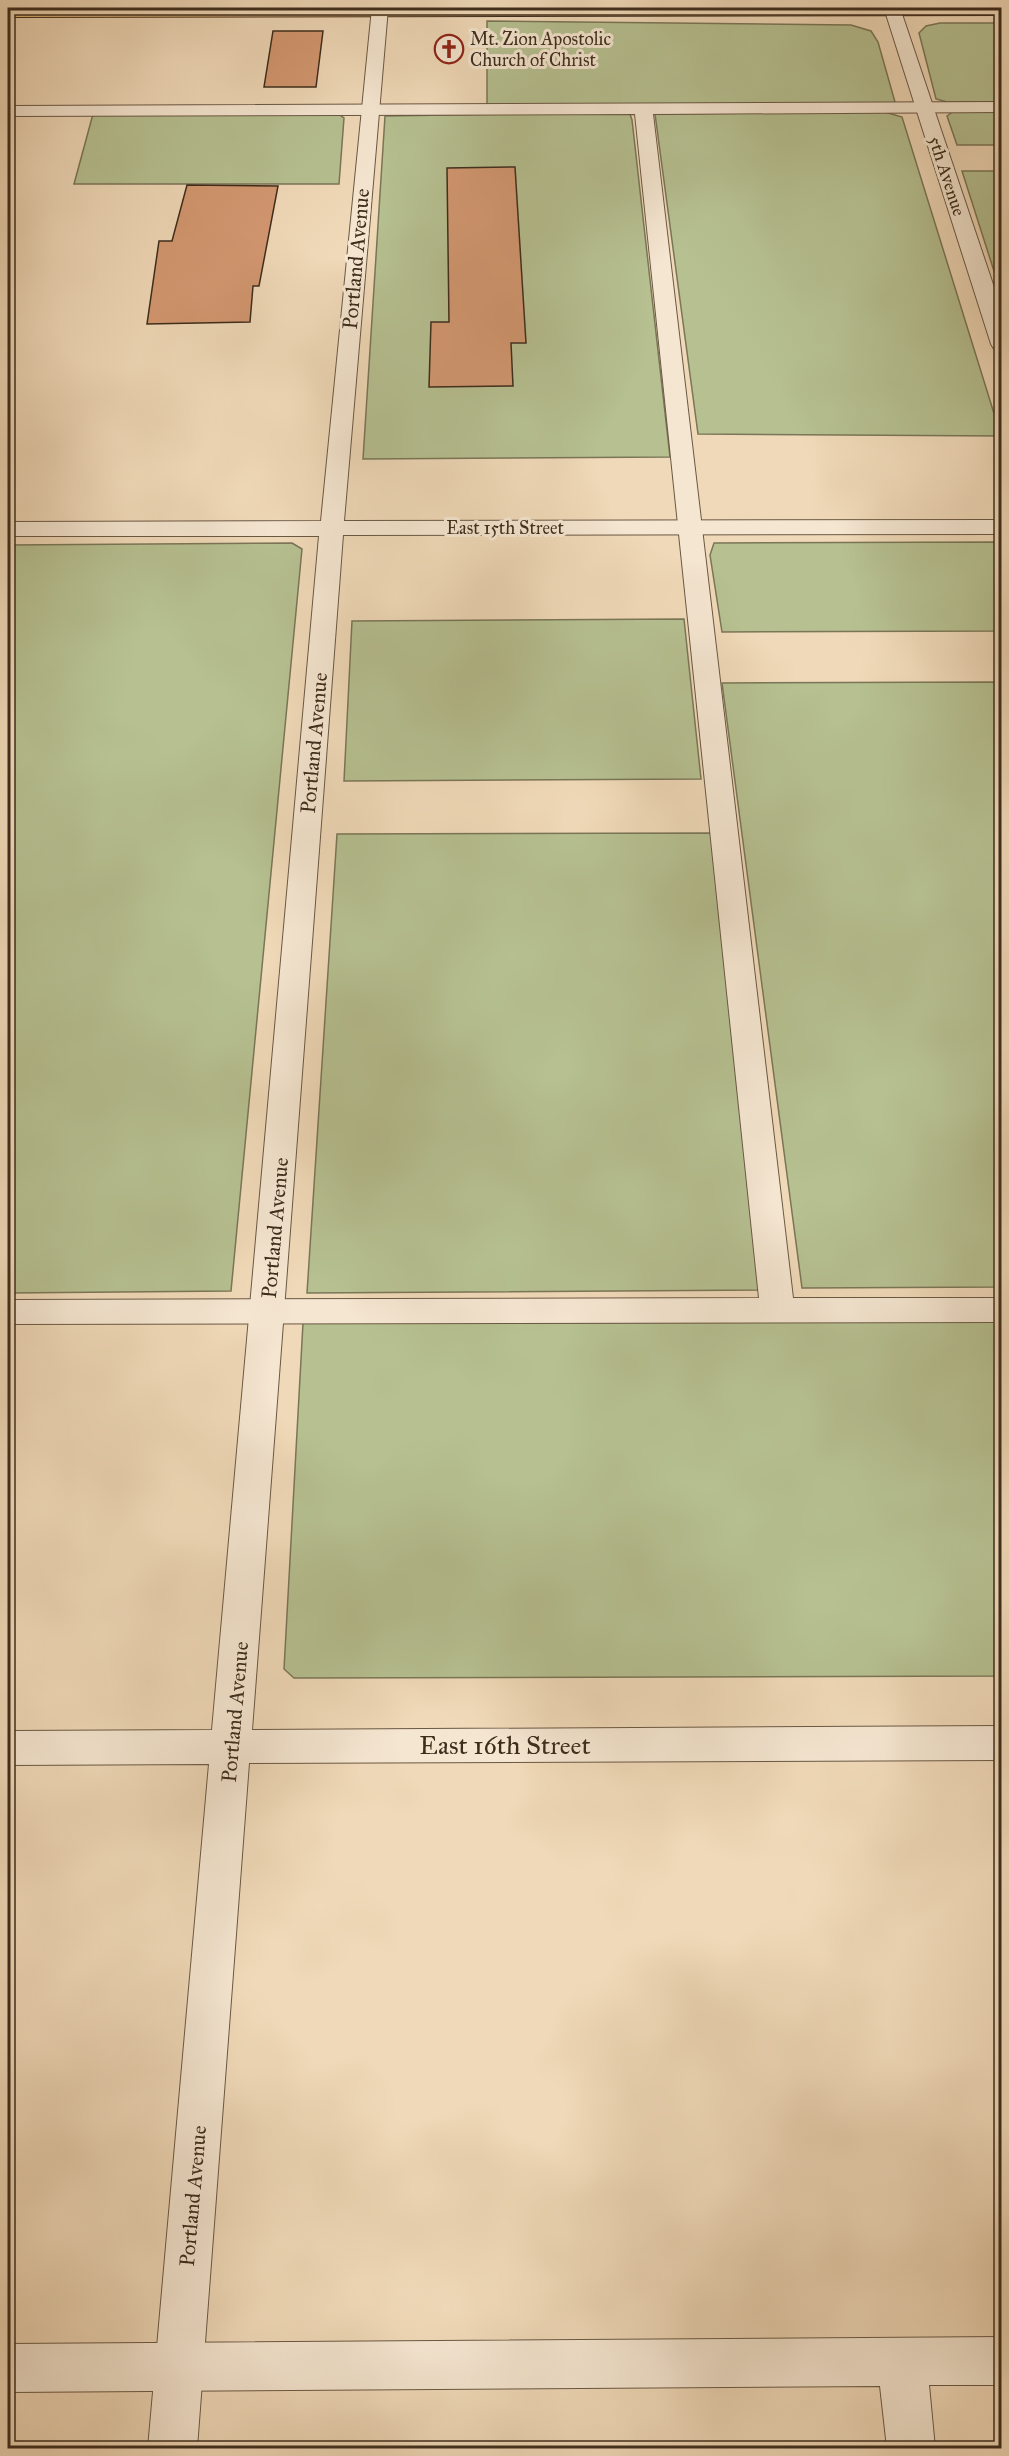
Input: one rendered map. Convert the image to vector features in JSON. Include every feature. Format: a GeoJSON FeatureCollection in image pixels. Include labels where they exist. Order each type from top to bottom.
{"type":"FeatureCollection","features":[{"type":"Feature","properties":{"kind":"main road"},"geometry":{"type":"LineString","coordinates":[[8,12],[380,9],[1002,10]]}},
{"type":"Feature","properties":{"kind":"street","name":"Portland Avenue"},"geometry":{"type":"LineString","coordinates":[[172,2448],[332,528],[380,9]]}},
{"type":"Feature","properties":{"kind":"street","name":"5th Avenue"},"geometry":{"type":"LineString","coordinates":[[892,9],[1002,344]]}},
{"type":"Feature","properties":{"kind":"street"},"geometry":{"type":"LineString","coordinates":[[8,111],[1002,107]]}},
{"type":"Feature","properties":{"kind":"street"},"geometry":{"type":"LineString","coordinates":[[643,108],[778,1312]]}},
{"type":"Feature","properties":{"kind":"street","name":"East 15th Street"},"geometry":{"type":"LineString","coordinates":[[8,529],[1002,527]]}},
{"type":"Feature","properties":{"kind":"street"},"geometry":{"type":"LineString","coordinates":[[8,1312],[1002,1310]]}},
{"type":"Feature","properties":{"kind":"street","name":"East 16th Street"},"geometry":{"type":"LineString","coordinates":[[8,1748],[1002,1743]]}},
{"type":"Feature","properties":{"kind":"street"},"geometry":{"type":"LineString","coordinates":[[8,2368],[1002,2361]]}},
{"type":"Feature","properties":{"kind":"street"},"geometry":{"type":"LineString","coordinates":[[902,2362],[911,2448]]}},
{"type":"Feature","properties":{"kind":"green space"},"geometry":{"type":"Polygon","coordinates":[[[487,21],[851,25],[871,31],[878,42],[895,102],[889,104],[487,106],[487,21]]]}},
{"type":"Feature","properties":{"kind":"green space"},"geometry":{"type":"Polygon","coordinates":[[[940,23],[1001,23],[1001,102],[947,102],[936,99],[919,33],[926,26],[940,23]]]}},
{"type":"Feature","properties":{"kind":"green space"},"geometry":{"type":"Polygon","coordinates":[[[954,111],[1001,111],[1001,145],[957,145],[947,116],[954,111]]]}},
{"type":"Feature","properties":{"kind":"green space"},"geometry":{"type":"Polygon","coordinates":[[[624,112],[630,114],[632,120],[670,457],[363,459],[385,116],[624,112]]]}},
{"type":"Feature","properties":{"kind":"green space"},"geometry":{"type":"Polygon","coordinates":[[[885,112],[902,117],[1001,436],[698,434],[655,114],[885,112]]]}},
{"type":"Feature","properties":{"kind":"green space"},"geometry":{"type":"Polygon","coordinates":[[[93,114],[338,114],[344,118],[339,184],[74,184],[93,114]]]}},
{"type":"Feature","properties":{"kind":"green space"},"geometry":{"type":"Polygon","coordinates":[[[962,171],[1001,171],[1001,293],[962,171]]]}},
{"type":"Feature","properties":{"kind":"green space"},"geometry":{"type":"Polygon","coordinates":[[[1001,542],[1001,631],[722,632],[710,555],[714,543],[1001,542]]]}},
{"type":"Feature","properties":{"kind":"green space"},"geometry":{"type":"Polygon","coordinates":[[[292,543],[302,549],[231,1291],[8,1293],[8,545],[292,543]]]}},
{"type":"Feature","properties":{"kind":"green space"},"geometry":{"type":"Polygon","coordinates":[[[684,619],[701,779],[344,781],[352,621],[684,619]]]}},
{"type":"Feature","properties":{"kind":"green space"},"geometry":{"type":"Polygon","coordinates":[[[1001,682],[1001,1287],[802,1288],[722,683],[1001,682]]]}},
{"type":"Feature","properties":{"kind":"green space"},"geometry":{"type":"Polygon","coordinates":[[[712,833],[762,1290],[307,1293],[337,834],[712,833]]]}},
{"type":"Feature","properties":{"kind":"green space"},"geometry":{"type":"Polygon","coordinates":[[[1001,1322],[1001,1676],[294,1678],[284,1669],[303,1323],[1001,1322]]]}},
{"type":"Feature","properties":{"kind":"building"},"geometry":{"type":"Polygon","coordinates":[[[273,31],[323,31],[316,87],[264,87],[273,31]]]}},
{"type":"Feature","properties":{"kind":"building"},"geometry":{"type":"Polygon","coordinates":[[[515,167],[526,343],[511,343],[513,386],[429,387],[431,322],[449,322],[447,168],[515,167]]]}},
{"type":"Feature","properties":{"kind":"building"},"geometry":{"type":"Polygon","coordinates":[[[187,185],[278,186],[259,286],[253,286],[250,322],[147,324],[159,241],[172,241],[187,185]]]}},
{"type":"Feature","properties":{"kind":"place","name":"Mt. Zion Apostolic Church of Christ"},"geometry":{"type":"Point","coordinates":[449,49]}}]}
